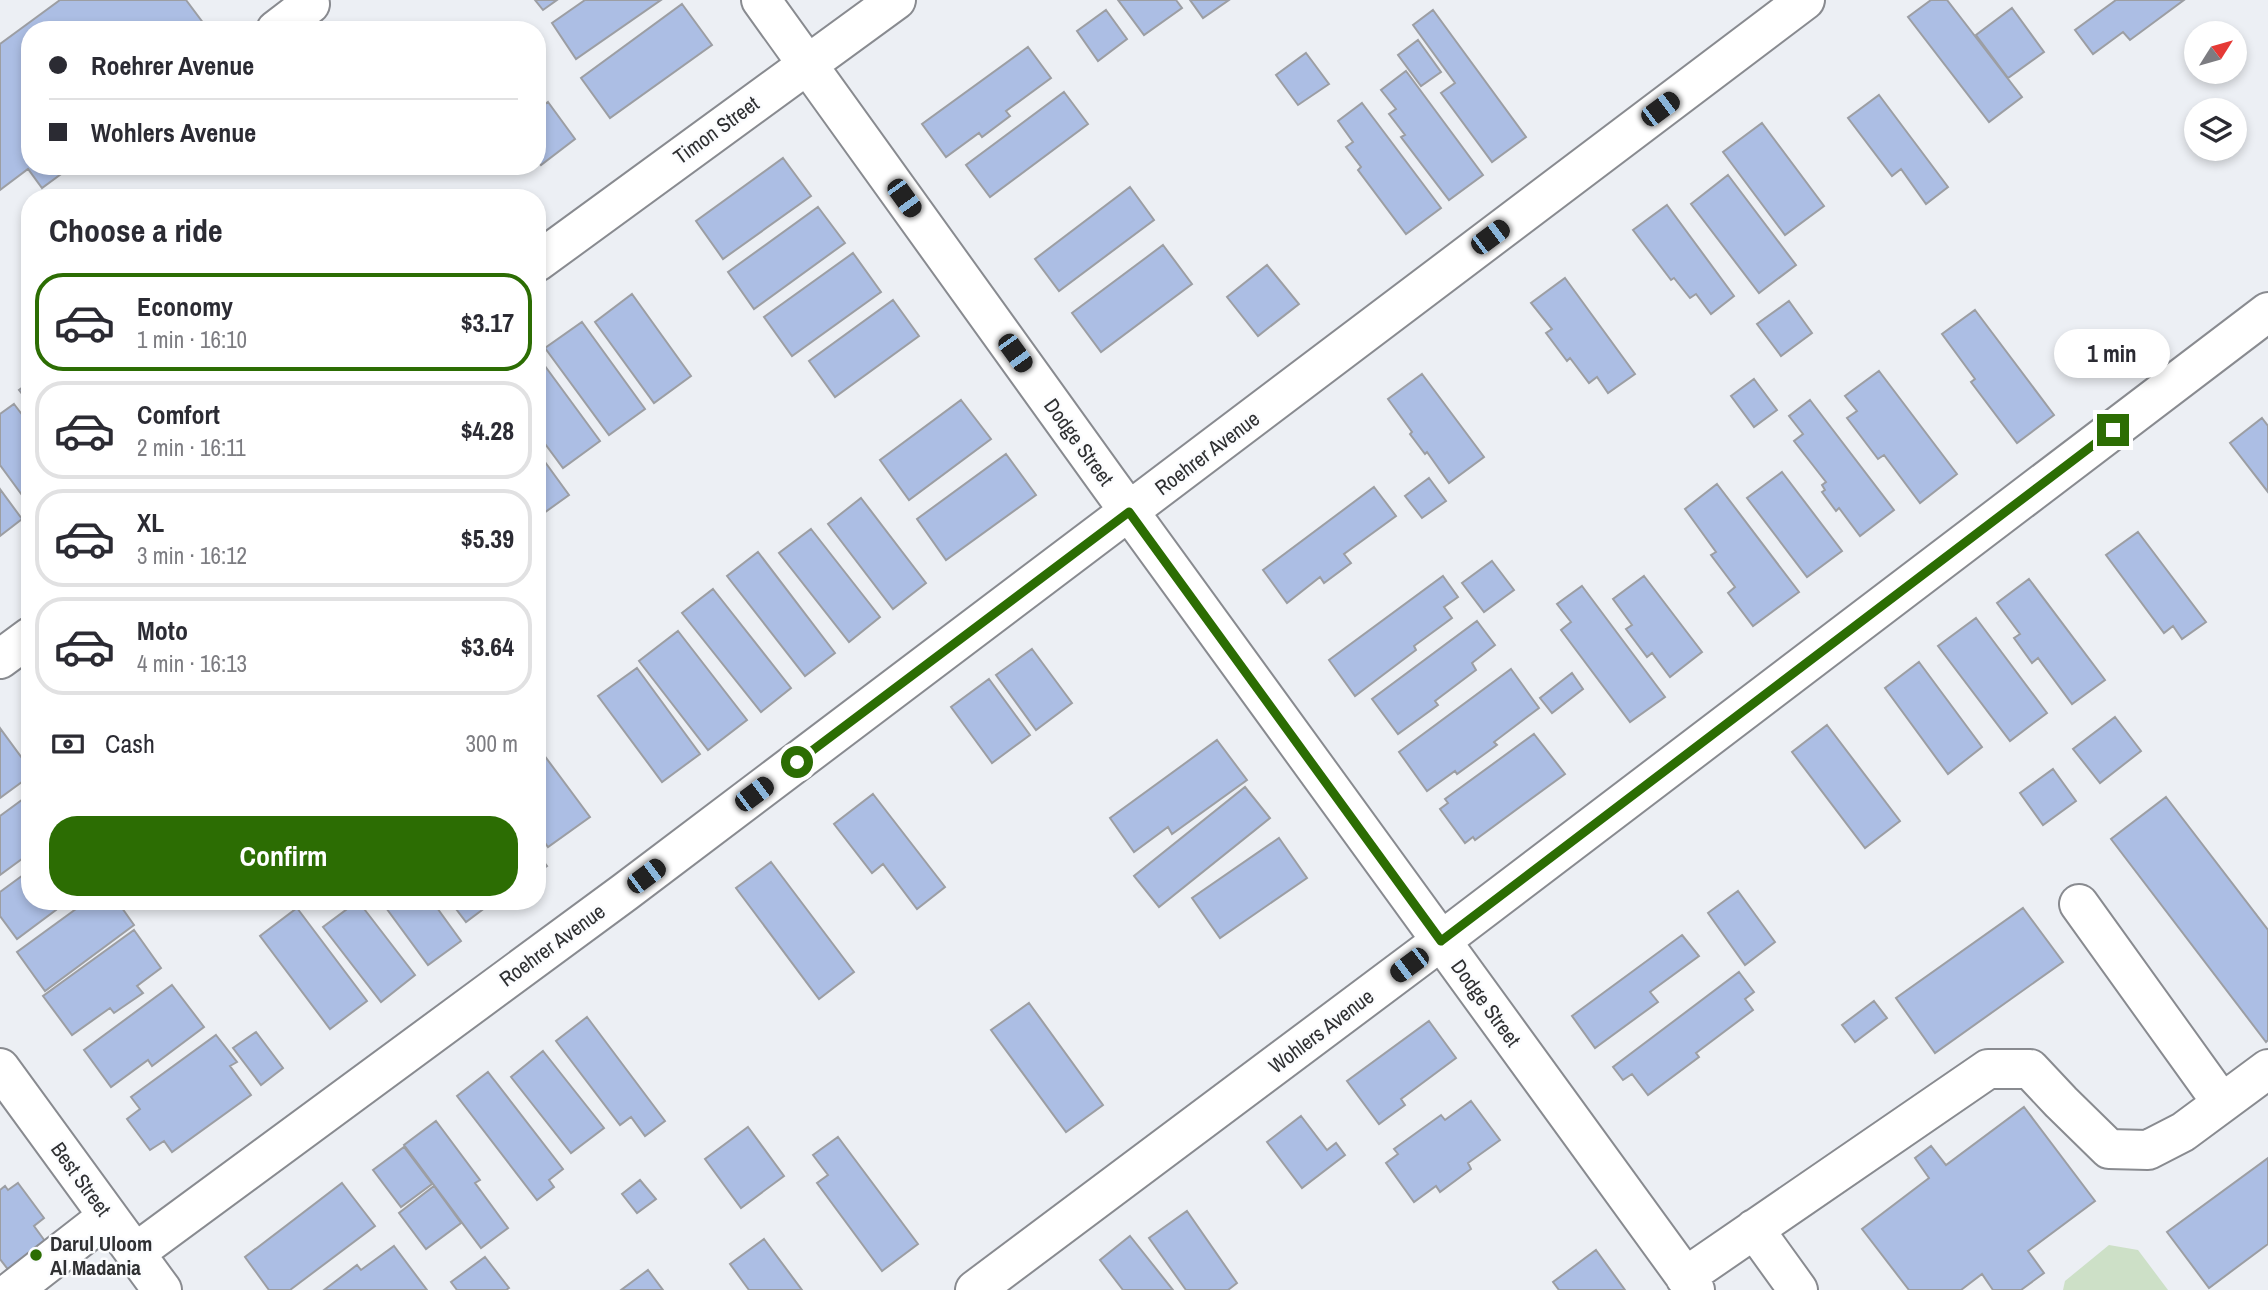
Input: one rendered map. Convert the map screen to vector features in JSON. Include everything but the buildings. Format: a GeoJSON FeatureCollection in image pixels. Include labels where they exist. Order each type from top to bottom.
{"type":"FeatureCollection","features":[{"type":"Feature","properties":{"kind":"street"},"geometry":{"type":"LineString","coordinates":[[288,21],[310,4],[306,0]]}},
{"type":"Feature","properties":{"kind":"street","name":"Dodge Street"},"geometry":{"type":"LineString","coordinates":[[761,0],[1129,512],[1690,1283]]}},
{"type":"Feature","properties":{"kind":"street","name":"Timon Street"},"geometry":{"type":"LineString","coordinates":[[546,255],[896,0]]}},
{"type":"Feature","properties":{"kind":"street","name":"Roehrer Avenue"},"geometry":{"type":"LineString","coordinates":[[135,1253],[603,908],[1805,0]]}},
{"type":"Feature","properties":{"kind":"street","name":"Wohlers Avenue"},"geometry":{"type":"LineString","coordinates":[[975,1290],[1441,941],[2268,312]]}},
{"type":"Feature","properties":{"kind":"street"},"geometry":{"type":"LineString","coordinates":[[0,659],[21,644]]}},
{"type":"Feature","properties":{"kind":"street"},"geometry":{"type":"LineString","coordinates":[[2079,904],[2222,1103]]}},
{"type":"Feature","properties":{"kind":"street","name":"Best Street"},"geometry":{"type":"LineString","coordinates":[[0,1068],[162,1290]]}},
{"type":"Feature","properties":{"kind":"street"},"geometry":{"type":"LineString","coordinates":[[1690,1283],[1754,1229],[1988,1069],[2030,1069],[2109,1149],[2148,1150],[2183,1132],[2268,1069]]}},
{"type":"Feature","properties":{"kind":"street"},"geometry":{"type":"LineString","coordinates":[[13,1290],[108,1216]]}},
{"type":"Feature","properties":{"kind":"street"},"geometry":{"type":"LineString","coordinates":[[1754,1229],[1798,1290]]}},
{"type":"Feature","properties":{"kind":"green space"},"geometry":{"type":"Polygon","coordinates":[[[2109,1245],[2138,1250],[2168,1290],[2063,1290],[2065,1281],[2109,1245]]]}},
{"type":"Feature","properties":{"kind":"place","name":"Darul Uloom Al Madania"},"geometry":{"type":"Point","coordinates":[36,1255]}},
{"type":"Feature","properties":{"kind":"route"},"geometry":{"type":"LineString","coordinates":[[797,762],[1129,512],[1441,941],[2113,430]]}}]}
